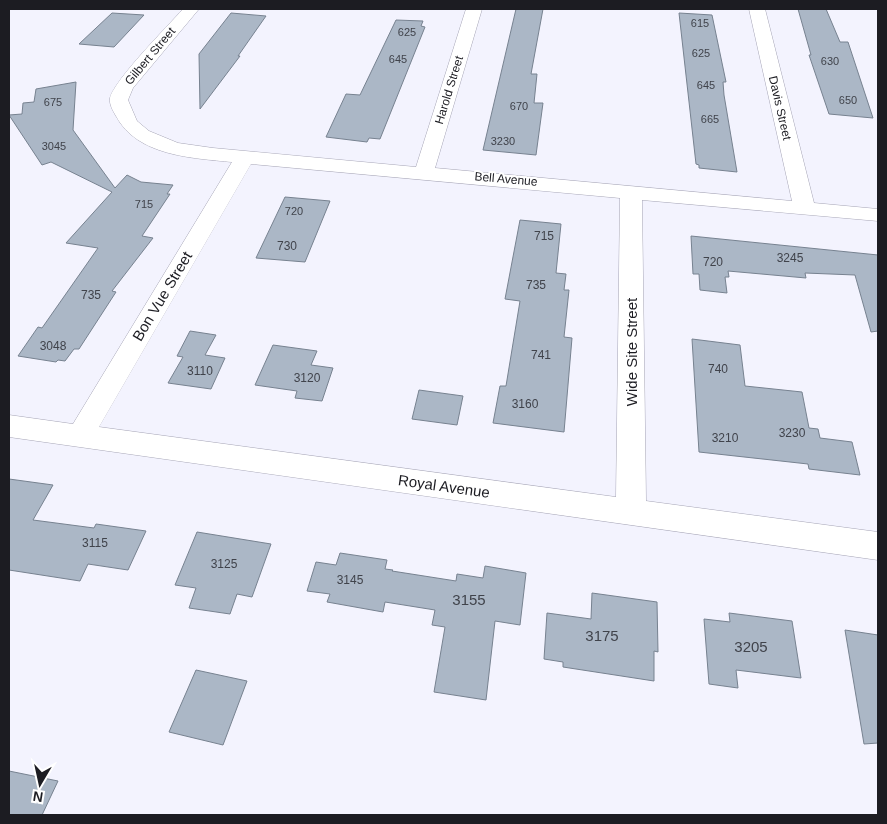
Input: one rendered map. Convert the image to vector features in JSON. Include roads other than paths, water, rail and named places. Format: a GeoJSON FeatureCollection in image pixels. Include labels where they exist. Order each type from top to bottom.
{"type":"FeatureCollection","features":[{"type":"Feature","properties":{"kind":"street","name":"Gilbert Street"},"geometry":{"type":"LineString","coordinates":[[137,133],[124,117],[119,101],[124,86],[191,9]]}},
{"type":"Feature","properties":{"kind":"street","name":"Harold Street"},"geometry":{"type":"LineString","coordinates":[[424,172],[474,9]]}},
{"type":"Feature","properties":{"kind":"street","name":"Davis Street"},"geometry":{"type":"LineString","coordinates":[[757,9],[804,208]]}},
{"type":"Feature","properties":{"kind":"street","name":"Bell Avenue"},"geometry":{"type":"LineString","coordinates":[[137,133],[183,150],[245,157],[878,215]]}},
{"type":"Feature","properties":{"kind":"street","name":"Bon Vue Street"},"geometry":{"type":"LineString","coordinates":[[80,436],[245,157]]}},
{"type":"Feature","properties":{"kind":"street","name":"Wide Site Street"},"geometry":{"type":"LineString","coordinates":[[631,191],[631,512]]}},
{"type":"Feature","properties":{"kind":"street","name":"Royal Avenue"},"geometry":{"type":"LineString","coordinates":[[9,426],[878,546]]}}]}
